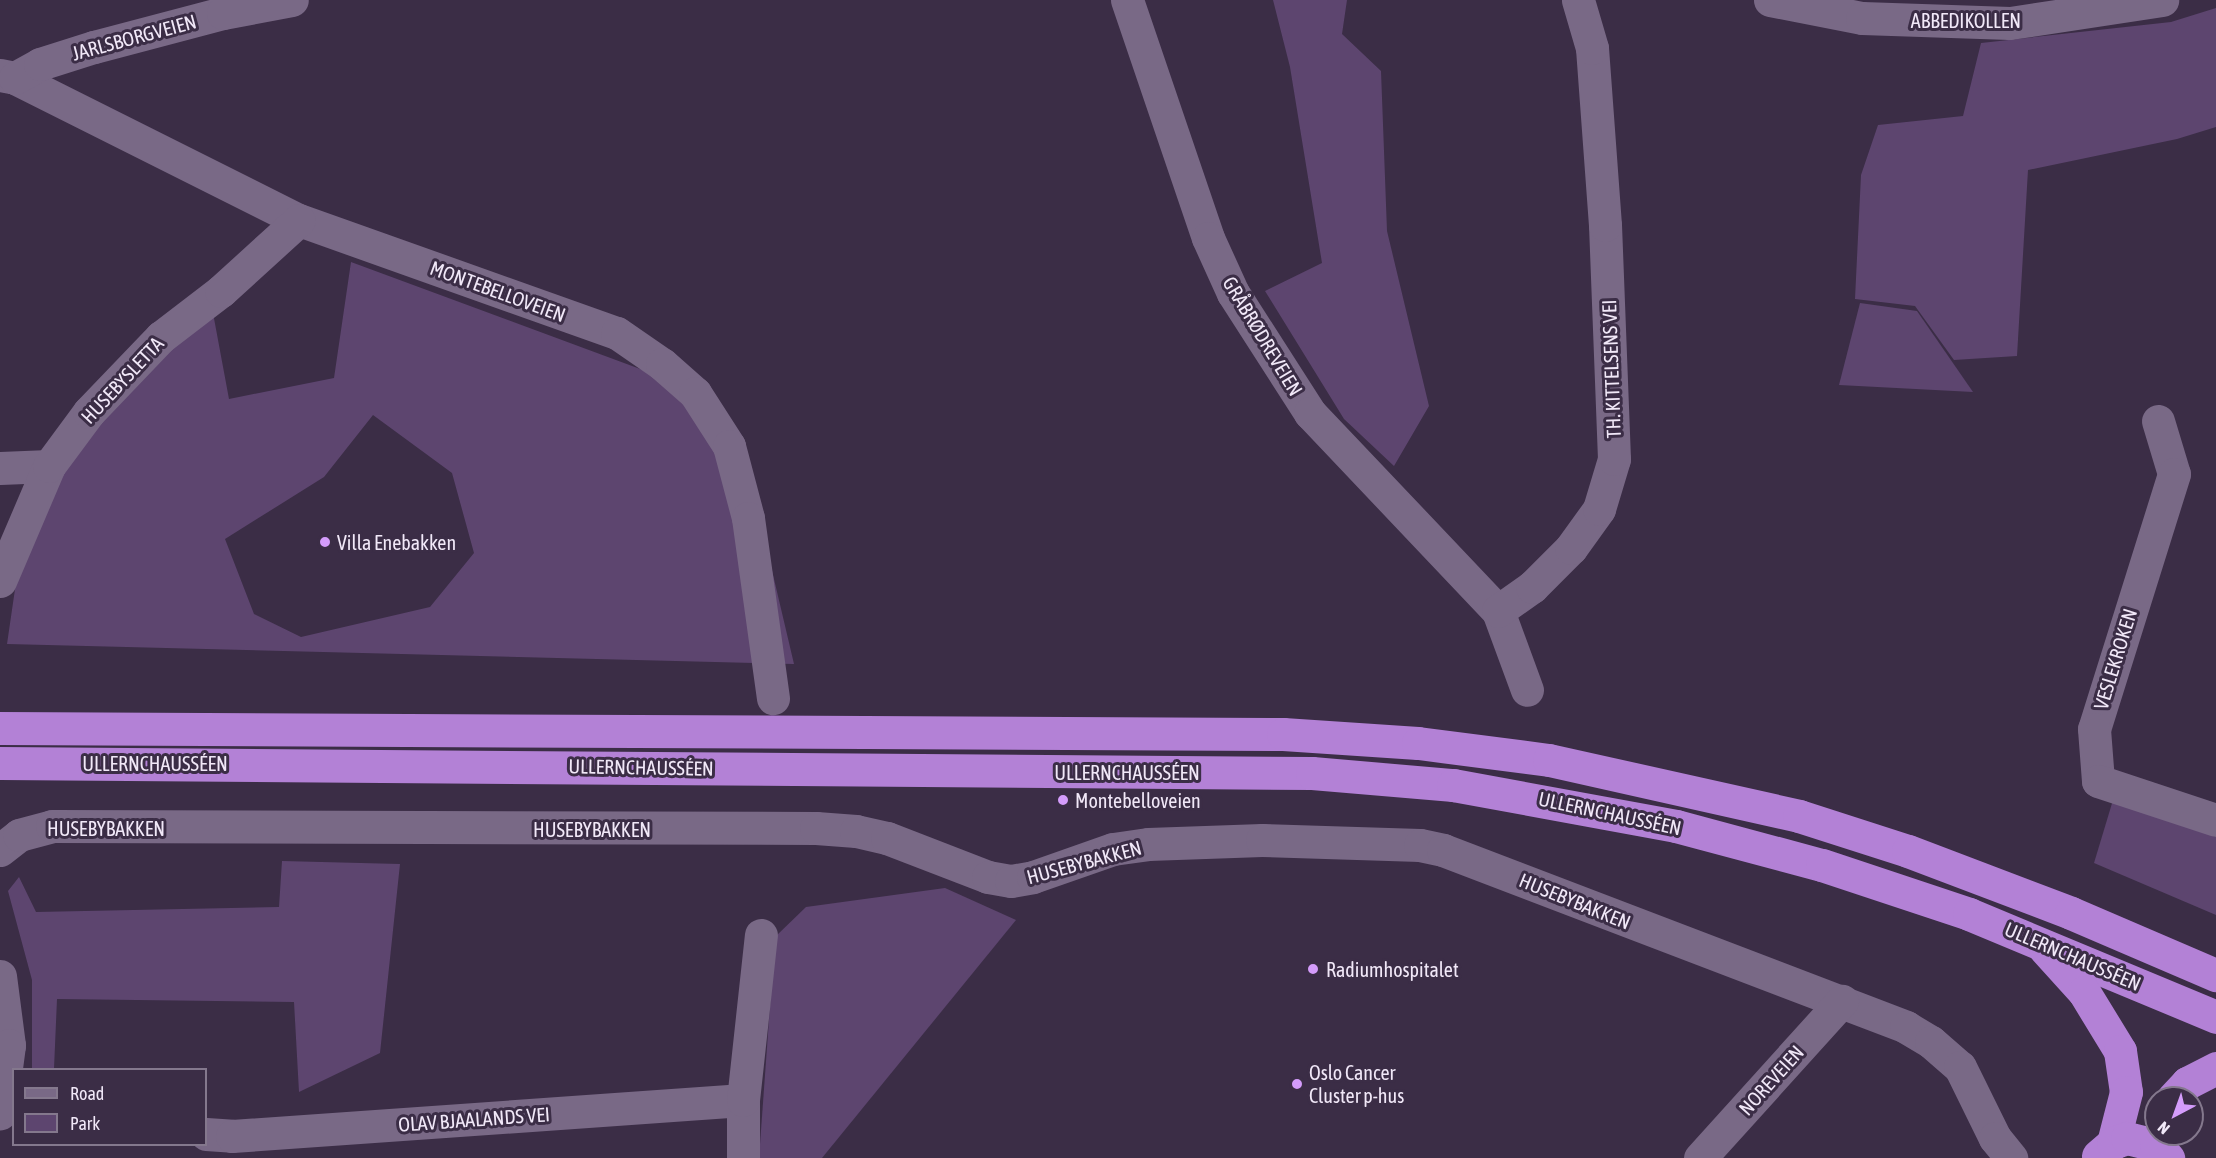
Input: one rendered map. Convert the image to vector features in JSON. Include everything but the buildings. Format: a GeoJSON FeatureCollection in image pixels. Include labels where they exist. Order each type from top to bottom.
{"type":"FeatureCollection","features":[{"type":"Feature","properties":{"kind":"highway","name":"ULLERNCHAUSSÉEN"},"geometry":{"type":"LineString","coordinates":[[0,728],[1283,734],[1418,743],[1549,760],[1799,816],[1908,851],[2060,909],[2216,975]]}},
{"type":"Feature","properties":{"kind":"highway","name":"ULLERNCHAUSSÉEN"},"geometry":{"type":"LineString","coordinates":[[0,763],[1312,773],[1401,780],[1533,796],[1676,826],[1865,879],[2037,941],[2216,1017]]}},
{"type":"Feature","properties":{"kind":"highway"},"geometry":{"type":"LineString","coordinates":[[2037,941],[2084,992],[2120,1052],[2126,1092],[2105,1150]]}},
{"type":"Feature","properties":{"kind":"highway"},"geometry":{"type":"LineString","coordinates":[[2184,1086],[2216,1068]]}},
{"type":"Feature","properties":{"kind":"highway"},"geometry":{"type":"LineString","coordinates":[[2105,1150],[2144,1140]]}},
{"type":"Feature","properties":{"kind":"street","name":"JARLSBORGVEIEN"},"geometry":{"type":"LineString","coordinates":[[8,77],[94,47],[223,13],[292,0]]}},
{"type":"Feature","properties":{"kind":"street","name":"GRÅBRØDREVEIEN"},"geometry":{"type":"LineString","coordinates":[[1127,0],[1208,238],[1233,293],[1310,413],[1498,611]]}},
{"type":"Feature","properties":{"kind":"street","name":"TH. KITTELSENS VEI"},"geometry":{"type":"LineString","coordinates":[[1498,611],[1532,587],[1571,548],[1599,509],[1614,459],[1605,225],[1592,48],[1578,0]]}},
{"type":"Feature","properties":{"kind":"street","name":"ABBEDIKOLLEN"},"geometry":{"type":"LineString","coordinates":[[1770,0],[1862,18],[2010,23],[2162,0]]}},
{"type":"Feature","properties":{"kind":"street","name":"MONTEBELLOVEIEN"},"geometry":{"type":"LineString","coordinates":[[8,77],[299,220],[617,333],[662,364],[694,393],[729,447],[748,518],[773,698]]}},
{"type":"Feature","properties":{"kind":"street","name":"HUSEBYSLETTA"},"geometry":{"type":"LineString","coordinates":[[0,581],[49,466],[89,412],[132,366],[299,220]]}},
{"type":"Feature","properties":{"kind":"street","name":"VESLEKROKEN"},"geometry":{"type":"LineString","coordinates":[[2158,421],[2175,474],[2094,729],[2098,781],[2216,820]]}},
{"type":"Feature","properties":{"kind":"street"},"geometry":{"type":"LineString","coordinates":[[0,468],[49,466]]}},
{"type":"Feature","properties":{"kind":"street"},"geometry":{"type":"LineString","coordinates":[[1498,611],[1527,690]]}},
{"type":"Feature","properties":{"kind":"street","name":"HUSEBYBAKKEN"},"geometry":{"type":"LineString","coordinates":[[0,850],[19,835],[52,826],[816,828],[856,831],[887,838],[988,877],[1011,881],[1033,877],[1113,849],[1148,844],[1262,840],[1396,842],[1443,850],[1669,939],[1900,1024],[1947,1054],[1970,1083],[1995,1138],[2011,1158]]}},
{"type":"Feature","properties":{"kind":"street"},"geometry":{"type":"LineString","coordinates":[[743,1158],[743,1100],[761,935]]}},
{"type":"Feature","properties":{"kind":"street"},"geometry":{"type":"LineString","coordinates":[[0,976],[9,1045],[5,1113]]}},
{"type":"Feature","properties":{"kind":"street","name":"NOREVEIEN"},"geometry":{"type":"LineString","coordinates":[[1700,1158],[1842,1001]]}},
{"type":"Feature","properties":{"kind":"street","name":"OLAV BJAALANDS VEI"},"geometry":{"type":"LineString","coordinates":[[207,1134],[232,1136],[743,1100]]}},
{"type":"Feature","properties":{"kind":"green space"},"geometry":{"type":"Polygon","coordinates":[[[1273,0],[1347,0],[1342,34],[1381,71],[1387,231],[1429,406],[1394,466],[1344,419],[1265,291],[1322,263],[1290,67],[1273,0]]]}},
{"type":"Feature","properties":{"kind":"green space"},"geometry":{"type":"Polygon","coordinates":[[[2216,8],[2216,127],[2177,139],[2028,170],[2017,356],[1954,360],[1915,306],[1855,299],[1861,175],[1878,125],[1963,116],[1981,43],[2171,22],[2216,8]]]}},
{"type":"Feature","properties":{"kind":"green space"},"geometry":{"type":"Polygon","coordinates":[[[351,262],[651,373],[720,440],[758,511],[794,664],[7,644],[20,555],[80,438],[150,355],[213,313],[229,399],[334,378],[351,262]],[[373,415],[324,477],[225,539],[254,614],[301,637],[430,607],[474,553],[452,473],[373,415]]]}},
{"type":"Feature","properties":{"kind":"green space"},"geometry":{"type":"Polygon","coordinates":[[[1860,303],[1917,311],[1973,392],[1839,385],[1860,303]]]}},
{"type":"Feature","properties":{"kind":"green space"},"geometry":{"type":"Polygon","coordinates":[[[2113,800],[2216,837],[2216,915],[2094,863],[2113,800]]]}},
{"type":"Feature","properties":{"kind":"green space"},"geometry":{"type":"Polygon","coordinates":[[[282,861],[400,864],[380,1053],[299,1092],[294,1002],[57,999],[54,1068],[32,1068],[32,980],[8,891],[19,877],[36,912],[279,907],[282,861]]]}},
{"type":"Feature","properties":{"kind":"green space"},"geometry":{"type":"Polygon","coordinates":[[[945,888],[1016,920],[822,1158],[759,1158],[775,937],[806,907],[945,888]]]}},
{"type":"Feature","properties":{"kind":"place","name":"Villa Enebakken"},"geometry":{"type":"Point","coordinates":[325,542]}},
{"type":"Feature","properties":{"kind":"place","name":"Montebelloveien"},"geometry":{"type":"Point","coordinates":[1063,800]}},
{"type":"Feature","properties":{"kind":"place","name":"Radiumhospitalet"},"geometry":{"type":"Point","coordinates":[1313,969]}},
{"type":"Feature","properties":{"kind":"place","name":"Oslo Cancer Cluster p-hus"},"geometry":{"type":"Point","coordinates":[1297,1084]}}]}
